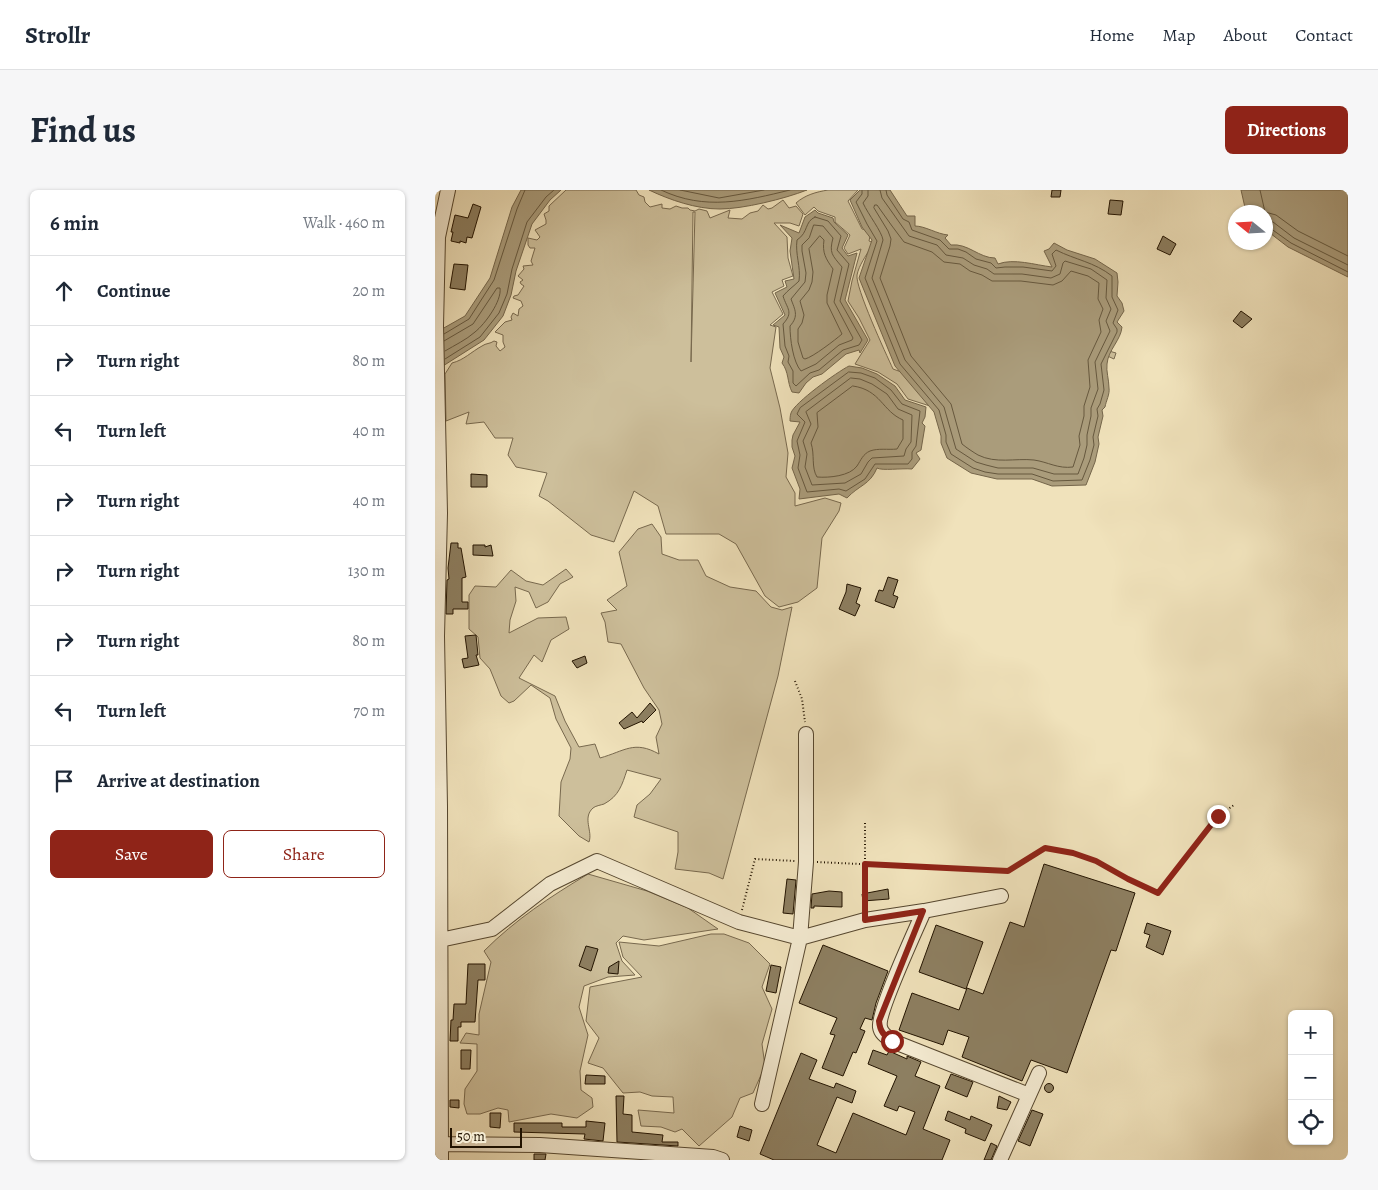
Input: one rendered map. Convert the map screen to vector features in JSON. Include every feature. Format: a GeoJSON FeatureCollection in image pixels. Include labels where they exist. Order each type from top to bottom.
{"type":"FeatureCollection","features":[{"type":"Feature","properties":{"kind":"street"},"geometry":{"type":"LineString","coordinates":[[441,1160],[440,806],[437,636],[440,513],[436,326],[437,237],[448,190]]}},
{"type":"Feature","properties":{"kind":"street"},"geometry":{"type":"LineString","coordinates":[[762,1104],[800,938],[806,862],[806,734]]}},
{"type":"Feature","properties":{"kind":"street"},"geometry":{"type":"LineString","coordinates":[[440,940],[491,929],[550,884],[597,861],[739,922],[800,938],[865,920],[1001,896]]}},
{"type":"Feature","properties":{"kind":"street"},"geometry":{"type":"LineString","coordinates":[[923,911],[879,1021],[880,1029],[884,1036],[892,1041],[1029,1095]]}},
{"type":"Feature","properties":{"kind":"street"},"geometry":{"type":"LineString","coordinates":[[1000,1160],[1039,1073]]}},
{"type":"Feature","properties":{"kind":"street"},"geometry":{"type":"LineString","coordinates":[[441,1144],[540,1145],[713,1157],[721,1160]]}},
{"type":"Feature","properties":{"kind":"path"},"geometry":{"type":"LineString","coordinates":[[795,681],[802,699],[806,734]]}},
{"type":"Feature","properties":{"kind":"path"},"geometry":{"type":"LineString","coordinates":[[739,922],[755,858],[1008,871],[1045,848],[1073,853],[1096,861],[1158,893],[1218,816],[1234,804]]}},
{"type":"Feature","properties":{"kind":"path"},"geometry":{"type":"LineString","coordinates":[[865,821],[865,920]]}},
{"type":"Feature","properties":{"kind":"shaded area"},"geometry":{"type":"Polygon","coordinates":[[[566,190],[636,190],[639,195],[644,197],[645,202],[650,207],[662,204],[662,208],[670,209],[676,206],[695,211],[699,209],[707,211],[710,218],[730,210],[728,218],[742,219],[750,213],[758,211],[763,205],[768,209],[772,208],[783,200],[789,208],[796,206],[803,214],[799,226],[790,223],[774,223],[787,237],[788,258],[793,276],[782,280],[784,286],[772,292],[783,314],[770,325],[776,327],[770,368],[788,453],[786,477],[795,493],[795,506],[825,498],[841,503],[839,511],[822,538],[817,588],[798,602],[779,607],[765,596],[736,544],[719,534],[666,534],[658,506],[634,491],[614,542],[591,535],[539,496],[547,473],[516,467],[508,455],[513,438],[495,438],[484,422],[466,424],[469,412],[446,421],[445,374],[452,363],[494,341],[497,342],[496,346],[500,351],[505,347],[503,335],[495,332],[505,322],[512,320],[513,313],[518,316],[519,309],[523,306],[521,301],[513,298],[518,295],[524,286],[520,282],[523,280],[518,276],[524,269],[523,266],[533,265],[531,261],[535,248],[530,248],[528,238],[537,240],[540,237],[535,230],[546,224],[544,214],[549,211],[549,206],[566,190]],[[693,212],[691,362],[695,212],[693,212]]]}},
{"type":"Feature","properties":{"kind":"shaded area"},"geometry":{"type":"Polygon","coordinates":[[[828,190],[858,190],[848,201],[862,229],[871,231],[869,241],[1116,353],[1114,359],[871,247],[857,275],[861,293],[893,369],[904,373],[930,406],[908,399],[897,384],[878,372],[855,364],[870,340],[848,301],[861,249],[848,254],[844,248],[850,235],[835,222],[835,217],[818,211],[814,207],[805,215],[796,203],[811,194],[828,190]]]}},
{"type":"Feature","properties":{"kind":"shaded area"},"geometry":{"type":"Polygon","coordinates":[[[652,524],[661,537],[662,554],[679,560],[698,560],[706,576],[730,587],[756,591],[771,607],[782,610],[792,607],[778,676],[723,879],[709,873],[675,869],[678,852],[678,832],[634,817],[637,805],[650,794],[661,779],[627,770],[617,794],[604,804],[594,807],[590,812],[588,816],[589,842],[579,836],[559,816],[561,782],[570,759],[571,748],[556,719],[550,698],[531,685],[514,701],[509,703],[501,696],[490,669],[480,658],[478,637],[469,629],[469,595],[475,586],[496,587],[511,570],[526,581],[543,585],[566,569],[573,577],[560,584],[548,602],[536,608],[529,592],[515,587],[516,601],[510,620],[509,633],[538,618],[566,617],[569,629],[551,640],[542,662],[534,655],[519,678],[555,696],[565,721],[579,747],[595,744],[600,758],[636,747],[659,754],[656,737],[662,724],[659,710],[644,688],[621,644],[608,642],[605,622],[601,613],[617,610],[607,600],[627,586],[619,552],[638,529],[652,524]]]}},
{"type":"Feature","properties":{"kind":"shaded area"},"geometry":{"type":"Polygon","coordinates":[[[588,874],[647,891],[688,908],[718,929],[644,940],[623,936],[616,943],[622,961],[635,975],[608,977],[584,986],[579,1007],[588,1035],[580,1071],[581,1090],[592,1098],[593,1107],[577,1118],[551,1114],[509,1122],[508,1110],[498,1108],[480,1114],[467,1114],[464,1104],[465,1089],[477,1071],[477,1044],[460,1043],[466,1033],[479,1035],[479,1014],[491,962],[484,951],[534,909],[588,874]]]}},
{"type":"Feature","properties":{"kind":"shaded area"},"geometry":{"type":"Polygon","coordinates":[[[711,934],[724,934],[749,943],[770,964],[762,987],[772,1009],[762,1044],[765,1066],[753,1093],[740,1098],[732,1117],[699,1146],[682,1129],[675,1132],[661,1127],[641,1126],[638,1110],[674,1113],[673,1097],[652,1096],[640,1092],[623,1093],[603,1068],[588,1063],[599,1038],[586,1021],[590,987],[642,977],[623,957],[619,942],[659,946],[711,934]]]}},
{"type":"Feature","properties":{"kind":"water"},"geometry":{"type":"Polygon","coordinates":[[[521,190],[561,190],[550,200],[532,224],[503,316],[484,340],[435,371],[435,333],[465,316],[490,278],[512,207],[521,190]]]}},
{"type":"Feature","properties":{"kind":"water"},"geometry":{"type":"Polygon","coordinates":[[[649,190],[807,190],[763,203],[720,209],[683,203],[649,190]]]}},
{"type":"Feature","properties":{"kind":"water"},"geometry":{"type":"Polygon","coordinates":[[[860,190],[890,190],[907,216],[915,216],[915,226],[948,235],[945,238],[951,245],[963,246],[984,256],[995,258],[998,264],[1018,262],[1052,267],[1044,251],[1049,249],[1054,243],[1067,250],[1095,259],[1117,273],[1117,296],[1122,303],[1124,311],[1117,322],[1122,327],[1108,359],[1109,393],[1105,407],[1102,410],[1103,416],[1095,462],[1086,485],[1052,486],[1032,479],[997,479],[971,473],[947,458],[941,443],[941,436],[934,412],[895,366],[859,278],[872,240],[862,227],[850,200],[860,190]]]}},
{"type":"Feature","properties":{"kind":"water"},"geometry":{"type":"Polygon","coordinates":[[[1241,190],[1348,190],[1348,277],[1288,247],[1273,235],[1273,205],[1244,205],[1241,190]]]}},
{"type":"Feature","properties":{"kind":"water"},"geometry":{"type":"Polygon","coordinates":[[[815,210],[818,213],[833,218],[834,222],[848,235],[842,248],[848,256],[857,253],[845,300],[868,340],[860,353],[859,350],[846,354],[822,374],[813,377],[799,393],[792,392],[790,388],[786,370],[782,363],[784,357],[780,348],[779,327],[773,325],[785,315],[775,293],[787,287],[785,281],[794,279],[790,251],[792,238],[780,225],[799,233],[805,217],[815,210]]]}},
{"type":"Feature","properties":{"kind":"water"},"geometry":{"type":"Polygon","coordinates":[[[849,366],[862,368],[877,374],[895,386],[905,400],[926,407],[922,423],[925,426],[921,450],[916,453],[920,459],[912,469],[877,468],[868,482],[847,498],[839,494],[799,499],[800,489],[792,468],[795,456],[792,440],[800,422],[790,421],[791,413],[808,395],[835,374],[849,366]]]}},
{"type":"Feature","properties":{"kind":"building"},"geometry":{"type":"Polygon","coordinates":[[[1052,190],[1061,190],[1060,197],[1051,197],[1052,190]]]}},
{"type":"Feature","properties":{"kind":"building"},"geometry":{"type":"Polygon","coordinates":[[[1110,200],[1123,201],[1121,215],[1108,214],[1110,200]]]}},
{"type":"Feature","properties":{"kind":"building"},"geometry":{"type":"Polygon","coordinates":[[[473,204],[481,207],[472,238],[467,237],[466,243],[451,241],[455,215],[468,218],[473,204]]]}},
{"type":"Feature","properties":{"kind":"building"},"geometry":{"type":"Polygon","coordinates":[[[1163,236],[1176,244],[1170,255],[1157,249],[1163,236]]]}},
{"type":"Feature","properties":{"kind":"building"},"geometry":{"type":"Polygon","coordinates":[[[454,264],[468,265],[465,290],[450,288],[454,264]]]}},
{"type":"Feature","properties":{"kind":"building"},"geometry":{"type":"Polygon","coordinates":[[[1241,311],[1252,319],[1242,328],[1233,321],[1241,311]]]}},
{"type":"Feature","properties":{"kind":"building"},"geometry":{"type":"Polygon","coordinates":[[[471,474],[487,475],[487,487],[471,487],[471,474]]]}},
{"type":"Feature","properties":{"kind":"building"},"geometry":{"type":"Polygon","coordinates":[[[451,543],[458,543],[458,548],[461,548],[466,577],[462,578],[462,602],[468,602],[468,609],[453,609],[453,614],[446,614],[447,580],[449,579],[448,568],[451,543]]]}},
{"type":"Feature","properties":{"kind":"building"},"geometry":{"type":"Polygon","coordinates":[[[473,545],[485,545],[485,547],[491,545],[493,556],[473,555],[473,545]]]}},
{"type":"Feature","properties":{"kind":"building"},"geometry":{"type":"Polygon","coordinates":[[[888,577],[898,580],[893,595],[898,597],[894,608],[875,601],[879,590],[883,591],[888,577]]]}},
{"type":"Feature","properties":{"kind":"building"},"geometry":{"type":"Polygon","coordinates":[[[847,584],[861,588],[856,603],[860,605],[855,616],[839,609],[847,584]]]}},
{"type":"Feature","properties":{"kind":"building"},"geometry":{"type":"Polygon","coordinates":[[[476,635],[478,655],[476,655],[479,665],[464,668],[462,659],[468,658],[465,636],[476,635]]]}},
{"type":"Feature","properties":{"kind":"building"},"geometry":{"type":"Polygon","coordinates":[[[585,656],[587,663],[577,668],[572,661],[585,656]]]}},
{"type":"Feature","properties":{"kind":"building"},"geometry":{"type":"Polygon","coordinates":[[[650,703],[656,710],[643,723],[642,721],[624,729],[619,723],[632,712],[637,718],[650,703]]]}},
{"type":"Feature","properties":{"kind":"building"},"geometry":{"type":"Polygon","coordinates":[[[1044,864],[1135,893],[1116,951],[1111,950],[1067,1073],[1031,1060],[1022,1081],[962,1057],[969,1037],[948,1030],[943,1045],[899,1030],[912,993],[959,1010],[967,988],[983,994],[1010,922],[1024,927],[1044,864]]]}},
{"type":"Feature","properties":{"kind":"building"},"geometry":{"type":"Polygon","coordinates":[[[787,879],[796,880],[793,914],[783,913],[787,879]]]}},
{"type":"Feature","properties":{"kind":"building"},"geometry":{"type":"Polygon","coordinates":[[[888,889],[889,899],[863,901],[862,894],[888,889]]]}},
{"type":"Feature","properties":{"kind":"building"},"geometry":{"type":"Polygon","coordinates":[[[829,891],[842,892],[842,907],[814,906],[814,908],[811,908],[812,894],[829,891]]]}},
{"type":"Feature","properties":{"kind":"building"},"geometry":{"type":"Polygon","coordinates":[[[1147,923],[1171,931],[1163,955],[1146,947],[1150,935],[1144,933],[1147,923]]]}},
{"type":"Feature","properties":{"kind":"building"},"geometry":{"type":"Polygon","coordinates":[[[936,925],[983,942],[966,989],[919,972],[936,925]]]}},
{"type":"Feature","properties":{"kind":"building"},"geometry":{"type":"Polygon","coordinates":[[[823,945],[888,971],[872,1020],[865,1018],[860,1029],[865,1031],[856,1053],[853,1052],[843,1076],[822,1068],[835,1035],[830,1034],[837,1018],[799,1003],[823,945]]]}},
{"type":"Feature","properties":{"kind":"building"},"geometry":{"type":"Polygon","coordinates":[[[586,946],[598,949],[591,971],[579,966],[586,946]]]}},
{"type":"Feature","properties":{"kind":"building"},"geometry":{"type":"Polygon","coordinates":[[[619,961],[618,974],[608,973],[609,967],[619,961]]]}},
{"type":"Feature","properties":{"kind":"building"},"geometry":{"type":"Polygon","coordinates":[[[468,964],[485,964],[485,980],[478,980],[475,1022],[461,1022],[461,1027],[458,1027],[458,1041],[450,1041],[454,1004],[466,1004],[468,964]]]}},
{"type":"Feature","properties":{"kind":"building"},"geometry":{"type":"Polygon","coordinates":[[[771,965],[781,967],[776,993],[766,991],[771,965]]]}},
{"type":"Feature","properties":{"kind":"building"},"geometry":{"type":"Polygon","coordinates":[[[461,1050],[471,1050],[470,1069],[461,1069],[461,1050]]]}},
{"type":"Feature","properties":{"kind":"building"},"geometry":{"type":"Polygon","coordinates":[[[873,1050],[887,1055],[889,1051],[907,1059],[907,1056],[921,1062],[915,1076],[940,1086],[923,1129],[950,1140],[942,1160],[774,1160],[760,1154],[801,1053],[817,1060],[809,1079],[834,1088],[836,1083],[856,1091],[852,1103],[837,1097],[817,1145],[836,1153],[853,1113],[906,1135],[915,1112],[899,1106],[897,1111],[884,1106],[897,1076],[868,1064],[873,1050]]]}},
{"type":"Feature","properties":{"kind":"building"},"geometry":{"type":"Polygon","coordinates":[[[951,1074],[973,1082],[967,1097],[945,1088],[951,1074]]]}},
{"type":"Feature","properties":{"kind":"building"},"geometry":{"type":"Polygon","coordinates":[[[586,1075],[605,1076],[605,1084],[585,1084],[586,1075]]]}},
{"type":"Feature","properties":{"kind":"building"},"geometry":{"type":"Polygon","coordinates":[[[1049,1084],[1053,1088],[1049,1092],[1045,1088],[1049,1084]]]}},
{"type":"Feature","properties":{"kind":"building"},"geometry":{"type":"Polygon","coordinates":[[[616,1096],[624,1096],[623,1114],[632,1115],[632,1132],[663,1135],[662,1142],[678,1142],[678,1146],[617,1142],[616,1096]]]}},
{"type":"Feature","properties":{"kind":"building"},"geometry":{"type":"Polygon","coordinates":[[[999,1096],[1011,1102],[1007,1110],[997,1108],[999,1096]]]}},
{"type":"Feature","properties":{"kind":"building"},"geometry":{"type":"Polygon","coordinates":[[[450,1100],[459,1100],[459,1108],[450,1107],[450,1100]]]}},
{"type":"Feature","properties":{"kind":"building"},"geometry":{"type":"Polygon","coordinates":[[[1032,1110],[1043,1114],[1030,1146],[1018,1141],[1032,1110]]]}},
{"type":"Feature","properties":{"kind":"building"},"geometry":{"type":"Polygon","coordinates":[[[948,1111],[970,1120],[971,1116],[992,1125],[985,1141],[965,1133],[966,1129],[945,1120],[948,1111]]]}},
{"type":"Feature","properties":{"kind":"building"},"geometry":{"type":"Polygon","coordinates":[[[490,1113],[501,1113],[500,1128],[490,1127],[490,1113]]]}},
{"type":"Feature","properties":{"kind":"building"},"geometry":{"type":"Polygon","coordinates":[[[586,1121],[605,1123],[603,1141],[584,1139],[585,1134],[514,1132],[514,1123],[562,1123],[562,1127],[586,1127],[586,1121]]]}},
{"type":"Feature","properties":{"kind":"building"},"geometry":{"type":"Polygon","coordinates":[[[740,1126],[752,1130],[749,1141],[737,1137],[740,1126]]]}},
{"type":"Feature","properties":{"kind":"building"},"geometry":{"type":"Polygon","coordinates":[[[991,1143],[997,1146],[991,1160],[984,1160],[991,1143]]]}},
{"type":"Feature","properties":{"kind":"building"},"geometry":{"type":"Polygon","coordinates":[[[534,1154],[546,1154],[545,1160],[534,1160],[534,1154]]]}},
{"type":"Feature","properties":{"kind":"route"},"geometry":{"type":"LineString","coordinates":[[892,1041],[884,1036],[880,1029],[879,1021],[923,911],[865,920],[865,864],[1008,871],[1045,848],[1073,853],[1096,861],[1158,893],[1218,816]]}}]}
